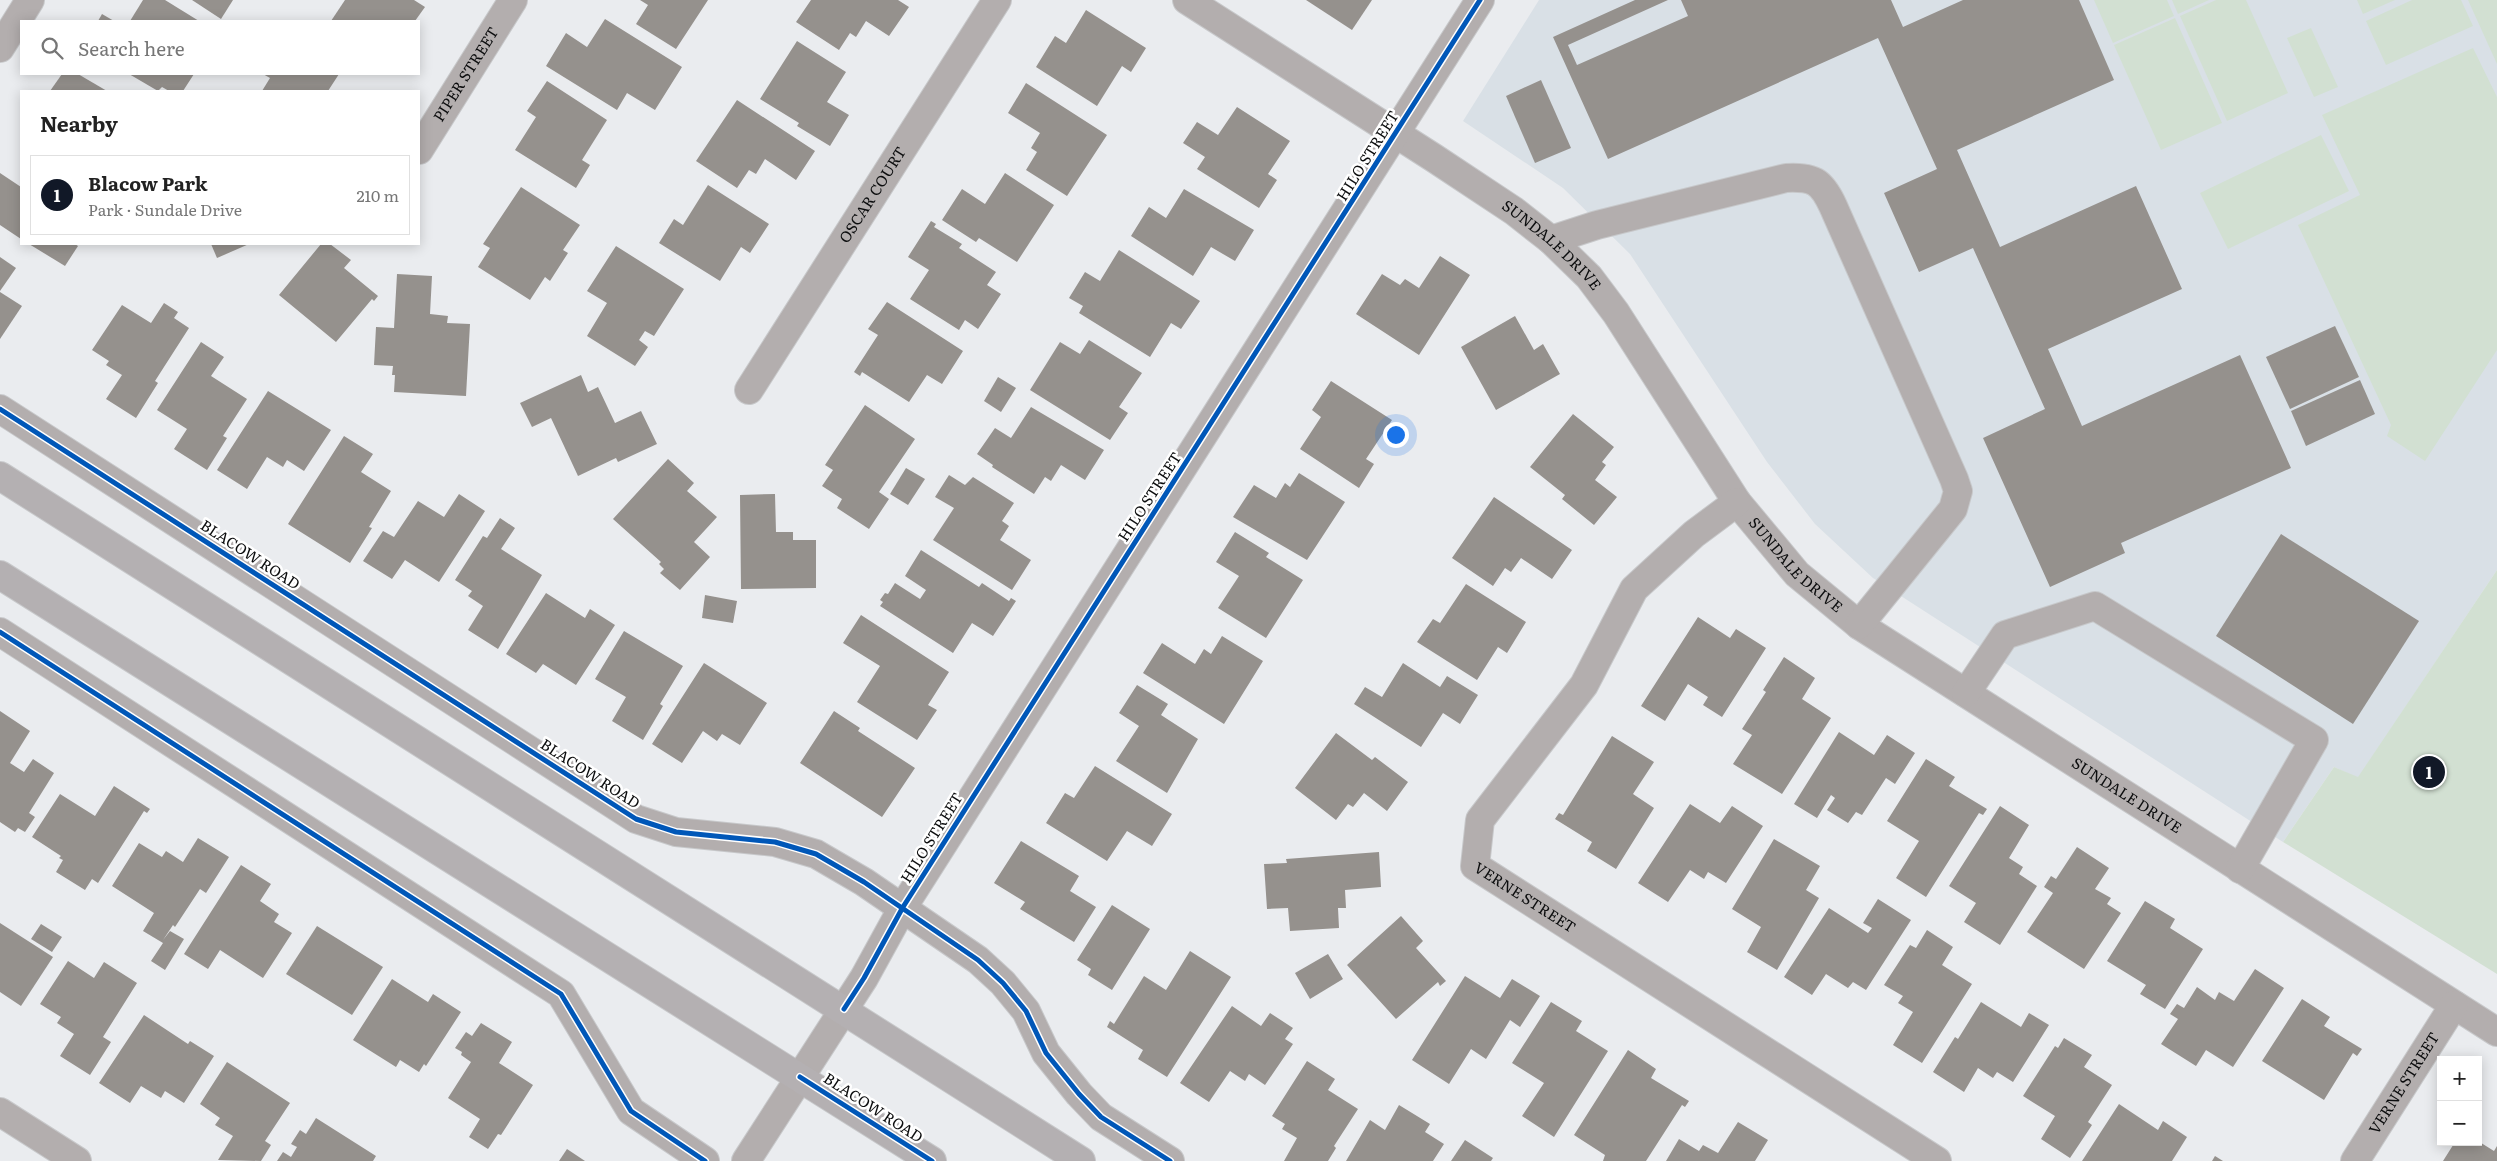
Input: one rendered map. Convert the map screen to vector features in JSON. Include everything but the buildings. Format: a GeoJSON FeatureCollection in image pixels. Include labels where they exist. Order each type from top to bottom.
{"type":"FeatureCollection","features":[{"type":"Feature","properties":{"kind":"main road"},"geometry":{"type":"LineString","coordinates":[[0,476],[844,1009],[1080,1161]]}},
{"type":"Feature","properties":{"kind":"main road","name":"BLACOW ROAD"},"geometry":{"type":"LineString","coordinates":[[0,575],[800,1076],[932,1161]]}},
{"type":"Feature","properties":{"kind":"street"},"geometry":{"type":"LineString","coordinates":[[0,48],[30,0]]}},
{"type":"Feature","properties":{"kind":"street","name":"PIPER STREET"},"geometry":{"type":"LineString","coordinates":[[420,148],[513,0]]}},
{"type":"Feature","properties":{"kind":"street","name":"OSCAR COURT"},"geometry":{"type":"LineString","coordinates":[[749,390],[997,0]]}},
{"type":"Feature","properties":{"kind":"street","name":"SUNDALE DRIVE"},"geometry":{"type":"LineString","coordinates":[[1187,0],[1397,134],[1514,212],[1550,240],[1589,277],[1616,313],[1737,502],[1797,574],[1859,626],[2497,1032]]}},
{"type":"Feature","properties":{"kind":"street","name":"HILO STREET"},"geometry":{"type":"LineString","coordinates":[[746,1161],[864,978],[902,907],[1397,134],[1480,0]]}},
{"type":"Feature","properties":{"kind":"street"},"geometry":{"type":"LineString","coordinates":[[1550,240],[1597,225],[1786,178],[1806,177],[1818,182],[1833,206],[1958,491],[1953,509],[1859,626]]}},
{"type":"Feature","properties":{"kind":"street","name":"BLACOW ROAD"},"geometry":{"type":"LineString","coordinates":[[0,408],[636,819],[676,832],[776,842],[816,854],[902,907],[978,960],[1003,983],[1026,1011],[1046,1053],[1079,1094],[1101,1117],[1170,1161]]}},
{"type":"Feature","properties":{"kind":"street","name":"VERNE STREET"},"geometry":{"type":"LineString","coordinates":[[1737,502],[1694,534],[1634,589],[1584,685],[1480,820],[1474,866],[1937,1161]]}},
{"type":"Feature","properties":{"kind":"street"},"geometry":{"type":"LineString","coordinates":[[1966,693],[2005,635],[2095,606],[2314,740],[2240,870]]}},
{"type":"Feature","properties":{"kind":"street"},"geometry":{"type":"LineString","coordinates":[[0,632],[561,994],[631,1111],[705,1161]]}},
{"type":"Feature","properties":{"kind":"street","name":"VERNE STREET"},"geometry":{"type":"LineString","coordinates":[[2355,1161],[2454,1005]]}},
{"type":"Feature","properties":{"kind":"street"},"geometry":{"type":"LineString","coordinates":[[0,1112],[77,1161]]}},
{"type":"Feature","properties":{"kind":"shaded area"},"geometry":{"type":"Polygon","coordinates":[[[1539,0],[2497,0],[2497,570],[2358,778],[2334,767],[2283,842],[1873,578],[1815,524],[1767,462],[1630,254],[1563,188],[1463,121],[1539,0]]]}},
{"type":"Feature","properties":{"kind":"green space"},"geometry":{"type":"Polygon","coordinates":[[[2094,0],[2167,0],[2174,16],[2113,43],[2094,0]]]}},
{"type":"Feature","properties":{"kind":"green space"},"geometry":{"type":"Polygon","coordinates":[[[2172,0],[2209,0],[2178,14],[2172,0]]]}},
{"type":"Feature","properties":{"kind":"green space"},"geometry":{"type":"Polygon","coordinates":[[[2216,0],[2246,0],[2288,93],[2227,121],[2180,16],[2216,0]]]}},
{"type":"Feature","properties":{"kind":"green space"},"geometry":{"type":"Polygon","coordinates":[[[2357,0],[2395,0],[2363,14],[2357,0]]]}},
{"type":"Feature","properties":{"kind":"green space"},"geometry":{"type":"Polygon","coordinates":[[[2412,0],[2461,0],[2473,26],[2386,65],[2366,21],[2412,0]]]}},
{"type":"Feature","properties":{"kind":"green space"},"geometry":{"type":"Polygon","coordinates":[[[2468,0],[2497,0],[2497,64],[2468,0]]]}},
{"type":"Feature","properties":{"kind":"green space"},"geometry":{"type":"Polygon","coordinates":[[[2175,18],[2222,123],[2161,150],[2114,45],[2175,18]]]}},
{"type":"Feature","properties":{"kind":"green space"},"geometry":{"type":"Polygon","coordinates":[[[2311,28],[2338,87],[2314,97],[2287,38],[2311,28]]]}},
{"type":"Feature","properties":{"kind":"green space"},"geometry":{"type":"Polygon","coordinates":[[[2473,48],[2497,97],[2497,350],[2425,461],[2387,436],[2391,425],[2298,225],[2360,195],[2322,115],[2473,48]]]}},
{"type":"Feature","properties":{"kind":"green space"},"geometry":{"type":"Polygon","coordinates":[[[2321,135],[2349,191],[2228,249],[2200,193],[2321,135]]]}},
{"type":"Feature","properties":{"kind":"green space"},"geometry":{"type":"Polygon","coordinates":[[[2497,570],[2497,974],[2283,842],[2334,767],[2358,777],[2497,570]]]}},
{"type":"Feature","properties":{"kind":"cycle path"},"geometry":{"type":"LineString","coordinates":[[844,1009],[864,978],[903,907],[1480,0]]}},
{"type":"Feature","properties":{"kind":"cycle path"},"geometry":{"type":"LineString","coordinates":[[0,409],[636,819],[676,832],[775,842],[816,854],[864,882],[978,960],[1003,983],[1026,1011],[1046,1053],[1079,1094],[1101,1117],[1170,1161]]}},
{"type":"Feature","properties":{"kind":"cycle path"},"geometry":{"type":"LineString","coordinates":[[0,632],[561,994],[631,1111],[705,1161]]}},
{"type":"Feature","properties":{"kind":"cycle path"},"geometry":{"type":"LineString","coordinates":[[800,1077],[932,1161]]}},
{"type":"Feature","properties":{"kind":"place","name":"Blacow Park"},"geometry":{"type":"Point","coordinates":[2429,772]}}]}
